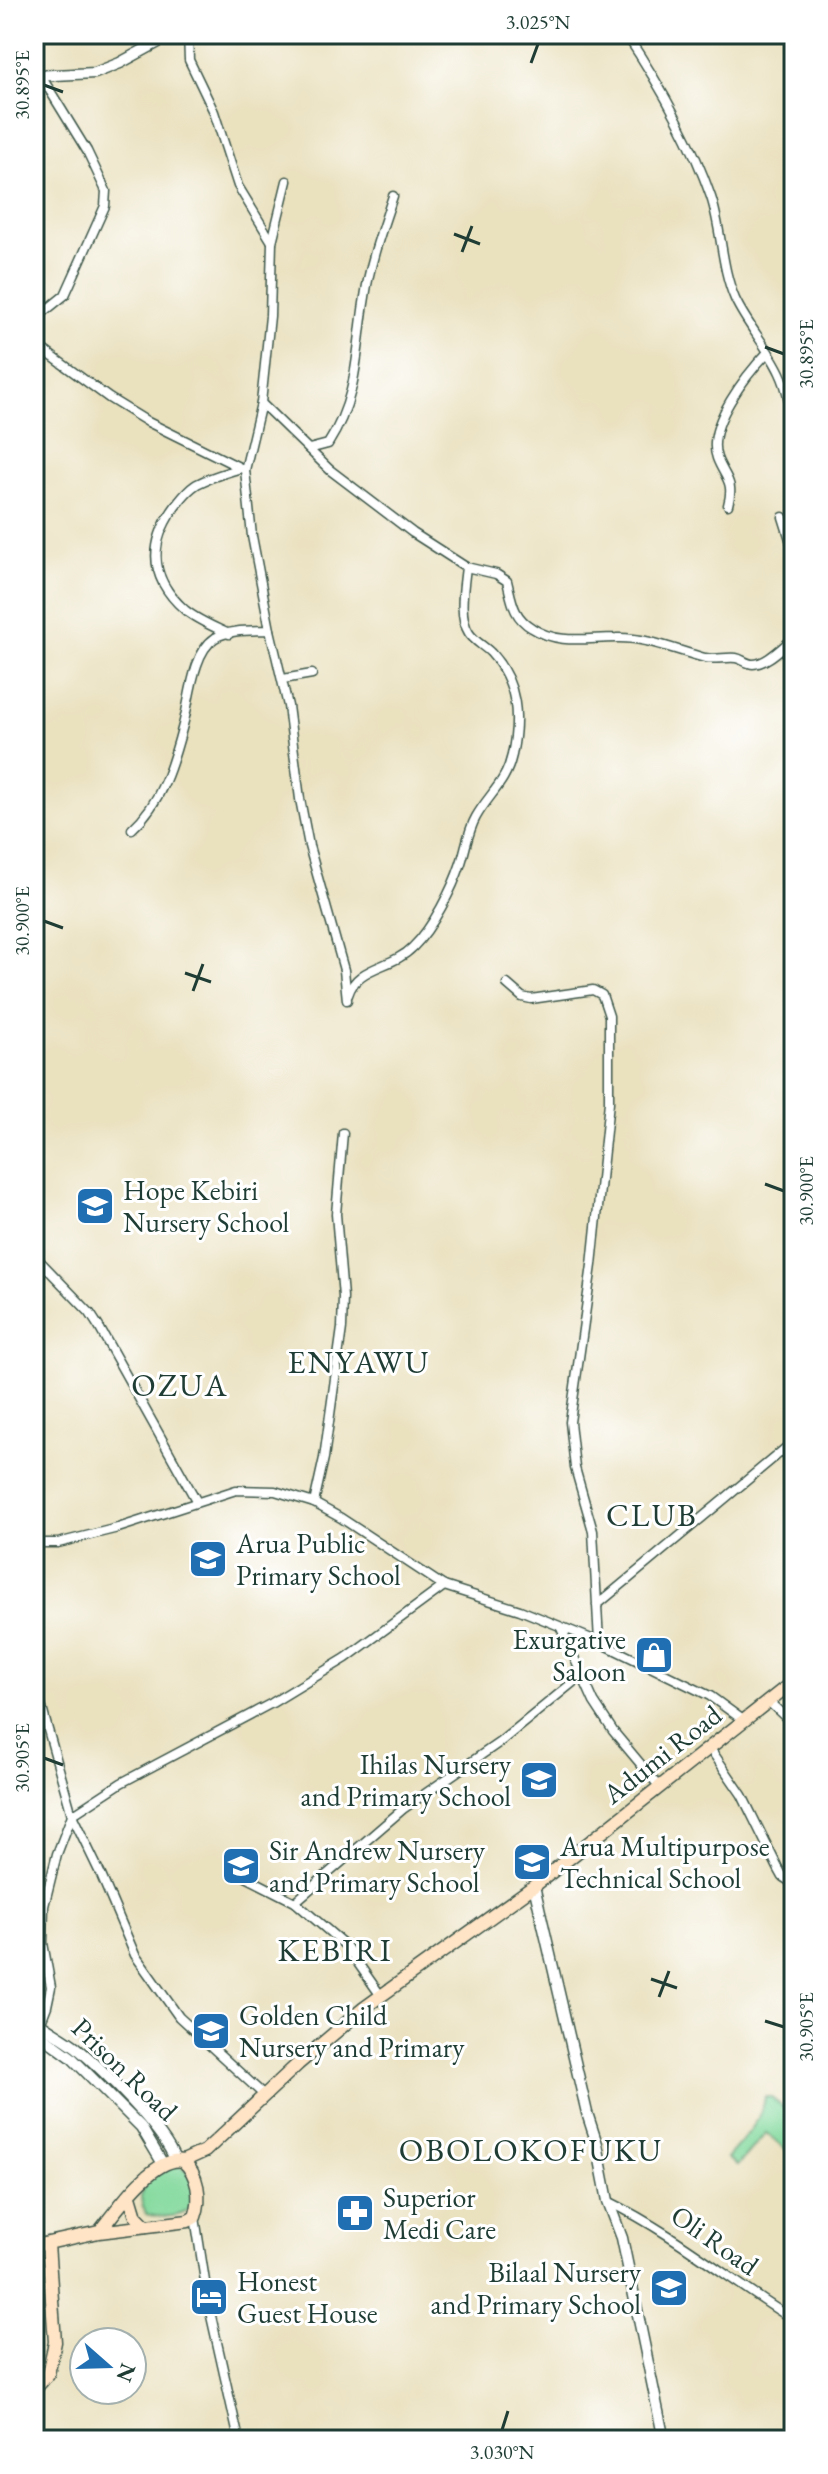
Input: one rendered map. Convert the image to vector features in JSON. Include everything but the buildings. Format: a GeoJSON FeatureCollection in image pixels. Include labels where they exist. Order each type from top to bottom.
{"type":"FeatureCollection","features":[{"type":"Feature","properties":{"kind":"main road","name":"Adumi Road"},"geometry":{"type":"LineString","coordinates":[[99,2232],[140,2183],[174,2162],[205,2151],[298,2064],[381,1996],[534,1886],[794,1681]]}},
{"type":"Feature","properties":{"kind":"main road"},"geometry":{"type":"LineString","coordinates":[[34,2246],[99,2232],[175,2224],[195,2217],[198,2201],[193,2172],[205,2151]]}},
{"type":"Feature","properties":{"kind":"main road"},"geometry":{"type":"LineString","coordinates":[[174,2162],[193,2172]]}},
{"type":"Feature","properties":{"kind":"main road"},"geometry":{"type":"LineString","coordinates":[[130,2196],[136,2216],[146,2226]]}},
{"type":"Feature","properties":{"kind":"main road"},"geometry":{"type":"LineString","coordinates":[[34,2390],[48,2374],[54,2356],[48,2244]]}},
{"type":"Feature","properties":{"kind":"street"},"geometry":{"type":"LineString","coordinates":[[188,34],[189,60],[214,112],[238,186],[272,242]]}},
{"type":"Feature","properties":{"kind":"street"},"geometry":{"type":"LineString","coordinates":[[626,34],[661,88],[698,165],[712,200],[728,277],[736,300],[780,373],[791,403],[794,432]]}},
{"type":"Feature","properties":{"kind":"street"},"geometry":{"type":"LineString","coordinates":[[38,76],[95,73],[170,35]]}},
{"type":"Feature","properties":{"kind":"street"},"geometry":{"type":"LineString","coordinates":[[34,320],[65,295],[105,206],[106,197],[87,151],[38,76]]}},
{"type":"Feature","properties":{"kind":"street"},"geometry":{"type":"LineString","coordinates":[[287,181],[272,242],[270,316],[261,403],[242,470],[270,630],[283,679],[303,815],[344,970],[347,1000],[354,982],[361,975],[399,959],[422,937],[457,876],[476,816],[500,786],[512,758],[517,721],[515,697],[510,678],[467,632],[463,591],[466,567]]}},
{"type":"Feature","properties":{"kind":"street"},"geometry":{"type":"LineString","coordinates":[[309,449],[328,444],[344,416],[359,360],[372,261],[393,196]]}},
{"type":"Feature","properties":{"kind":"street"},"geometry":{"type":"LineString","coordinates":[[34,343],[109,398],[242,470]]}},
{"type":"Feature","properties":{"kind":"street"},"geometry":{"type":"LineString","coordinates":[[728,505],[731,491],[715,446],[718,430],[743,380],[768,352]]}},
{"type":"Feature","properties":{"kind":"street"},"geometry":{"type":"LineString","coordinates":[[261,403],[330,470],[413,533],[466,567],[496,574],[507,581],[514,610],[523,622],[535,630],[562,639],[584,641],[616,637],[651,641],[705,658],[734,658],[755,664],[794,638]]}},
{"type":"Feature","properties":{"kind":"street"},"geometry":{"type":"LineString","coordinates":[[229,634],[186,611],[169,592],[160,575],[155,552],[158,535],[166,520],[195,485],[242,470]]}},
{"type":"Feature","properties":{"kind":"street"},"geometry":{"type":"LineString","coordinates":[[783,517],[794,552]]}},
{"type":"Feature","properties":{"kind":"street"},"geometry":{"type":"LineString","coordinates":[[132,829],[147,816],[158,800],[184,722],[190,690],[206,648],[215,638],[229,634],[270,630]]}},
{"type":"Feature","properties":{"kind":"street"},"geometry":{"type":"LineString","coordinates":[[283,679],[312,674]]}},
{"type":"Feature","properties":{"kind":"street"},"geometry":{"type":"LineString","coordinates":[[507,984],[522,997],[531,999],[593,990],[602,995],[609,1016],[609,1102],[604,1160],[570,1422],[575,1468],[593,1531],[599,1642]]}},
{"type":"Feature","properties":{"kind":"street"},"geometry":{"type":"LineString","coordinates":[[314,1503],[324,1458],[342,1328],[343,1297],[336,1214],[343,1133]]}},
{"type":"Feature","properties":{"kind":"street"},"geometry":{"type":"LineString","coordinates":[[34,1255],[90,1313],[197,1502]]}},
{"type":"Feature","properties":{"kind":"street"},"geometry":{"type":"LineString","coordinates":[[597,1605],[794,1441]]}},
{"type":"Feature","properties":{"kind":"street"},"geometry":{"type":"LineString","coordinates":[[34,1543],[58,1543],[118,1528],[236,1490],[275,1491],[314,1503],[444,1586],[520,1610],[599,1642],[710,1696],[743,1720]]}},
{"type":"Feature","properties":{"kind":"street"},"geometry":{"type":"LineString","coordinates":[[36,2026],[51,1987],[43,1943],[44,1906],[57,1854],[72,1815],[121,1783],[272,1703],[346,1658],[444,1586]]}},
{"type":"Feature","properties":{"kind":"street"},"geometry":{"type":"LineString","coordinates":[[560,1627],[594,1702],[613,1731],[659,1786]]}},
{"type":"Feature","properties":{"kind":"street"},"geometry":{"type":"LineString","coordinates":[[295,1902],[403,1809],[500,1742],[582,1675]]}},
{"type":"Feature","properties":{"kind":"street"},"geometry":{"type":"LineString","coordinates":[[34,1680],[72,1815],[135,1955],[179,2017],[264,2095]]}},
{"type":"Feature","properties":{"kind":"street"},"geometry":{"type":"LineString","coordinates":[[768,1701],[794,1725]]}},
{"type":"Feature","properties":{"kind":"street"},"geometry":{"type":"LineString","coordinates":[[709,1747],[742,1795],[783,1877],[794,1884]]}},
{"type":"Feature","properties":{"kind":"street"},"geometry":{"type":"LineString","coordinates":[[246,1877],[295,1902],[346,1946],[381,1996]]}},
{"type":"Feature","properties":{"kind":"street"},"geometry":{"type":"LineString","coordinates":[[534,1886],[608,2201],[622,2238],[664,2440]]}},
{"type":"Feature","properties":{"kind":"street","name":"Prison Road"},"geometry":{"type":"LineString","coordinates":[[36,2026],[71,2057],[174,2162]]}},
{"type":"Feature","properties":{"kind":"street","name":"Oli Road"},"geometry":{"type":"LineString","coordinates":[[608,2201],[650,2222],[750,2293],[794,2320]]}},
{"type":"Feature","properties":{"kind":"street"},"geometry":{"type":"LineString","coordinates":[[195,2217],[209,2307],[239,2440]]}},
{"type":"Feature","properties":{"kind":"street"},"geometry":{"type":"LineString","coordinates":[[747,2436],[769,2440]]}},
{"type":"Feature","properties":{"kind":"green space"},"geometry":{"type":"Polygon","coordinates":[[[765,2097],[770,2097],[794,2116],[794,2156],[766,2133],[737,2166],[727,2158],[756,2123],[765,2097]]]}},
{"type":"Feature","properties":{"kind":"green space"},"geometry":{"type":"Polygon","coordinates":[[[174,2163],[192,2173],[192,2207],[173,2216],[146,2214],[142,2189],[174,2163]]]}},
{"type":"Feature","properties":{"kind":"place","name":"Hope Kebiri Nursery School"},"geometry":{"type":"Point","coordinates":[95,1206]}},
{"type":"Feature","properties":{"kind":"place","name":"Arua Public Primary School"},"geometry":{"type":"Point","coordinates":[208,1559]}},
{"type":"Feature","properties":{"kind":"place","name":"Exurgative Saloon"},"geometry":{"type":"Point","coordinates":[654,1655]}},
{"type":"Feature","properties":{"kind":"place","name":"Ihilas Nursery and Primary School"},"geometry":{"type":"Point","coordinates":[539,1780]}},
{"type":"Feature","properties":{"kind":"place","name":"Arua Multipurpose Technical School"},"geometry":{"type":"Point","coordinates":[532,1862]}},
{"type":"Feature","properties":{"kind":"place","name":"Sir Andrew Nursery and Primary School"},"geometry":{"type":"Point","coordinates":[241,1866]}},
{"type":"Feature","properties":{"kind":"place","name":"Golden Child Nursery and Primary"},"geometry":{"type":"Point","coordinates":[211,2031]}},
{"type":"Feature","properties":{"kind":"place","name":"Superior Medi Care"},"geometry":{"type":"Point","coordinates":[355,2213]}},
{"type":"Feature","properties":{"kind":"place","name":"Bilaal Nursery and Primary School"},"geometry":{"type":"Point","coordinates":[669,2288]}},
{"type":"Feature","properties":{"kind":"place","name":"Honest Guest House"},"geometry":{"type":"Point","coordinates":[209,2297]}},
{"type":"Feature","properties":{"kind":"district","name":"ENYAWU"},"geometry":{"type":"Point","coordinates":[359,1362]}},
{"type":"Feature","properties":{"kind":"district","name":"OZUA"},"geometry":{"type":"Point","coordinates":[180,1385]}},
{"type":"Feature","properties":{"kind":"district","name":"CLUB"},"geometry":{"type":"Point","coordinates":[652,1515]}},
{"type":"Feature","properties":{"kind":"district","name":"KEBIRI"},"geometry":{"type":"Point","coordinates":[335,1950]}},
{"type":"Feature","properties":{"kind":"district","name":"OBOLOKOFUKU"},"geometry":{"type":"Point","coordinates":[531,2150]}}]}
